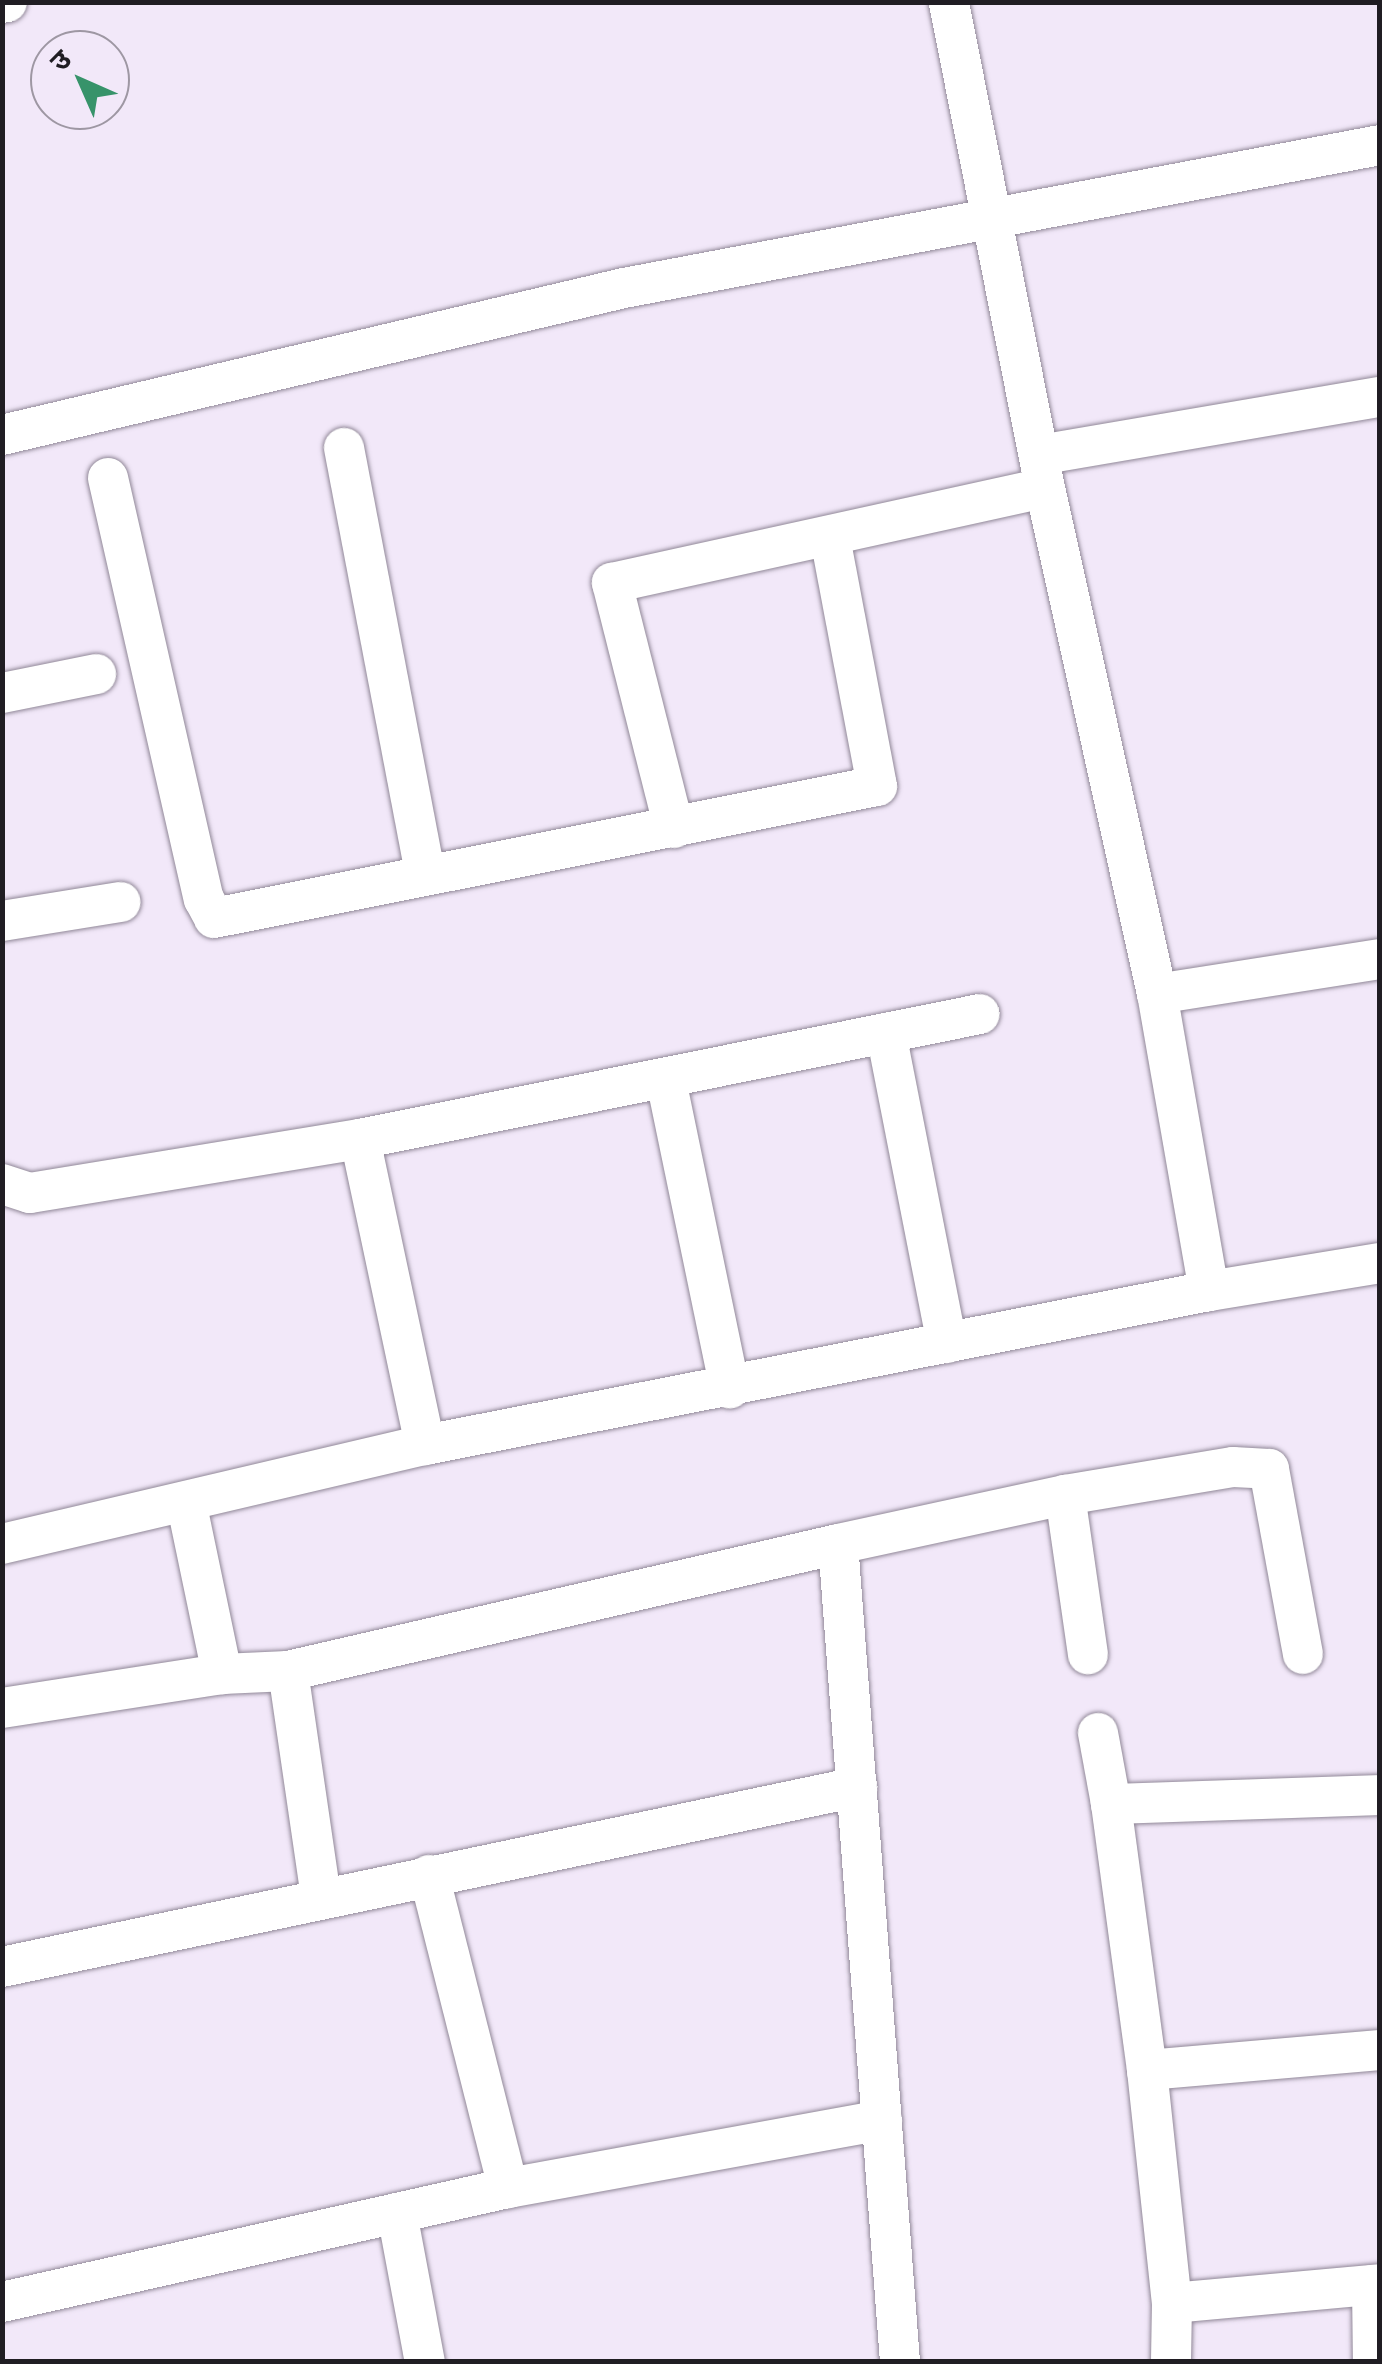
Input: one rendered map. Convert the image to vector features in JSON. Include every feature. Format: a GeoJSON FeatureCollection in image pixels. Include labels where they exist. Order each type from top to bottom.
{"type":"FeatureCollection","features":[{"type":"Feature","properties":{"kind":"street"},"geometry":{"type":"LineString","coordinates":[[949,2],[1042,471],[1157,994],[1208,1291]]}},
{"type":"Feature","properties":{"kind":"street"},"geometry":{"type":"LineString","coordinates":[[2,434],[624,288],[991,214],[1380,145]]}},
{"type":"Feature","properties":{"kind":"street"},"geometry":{"type":"LineString","coordinates":[[674,828],[612,584],[830,538],[1042,471],[1380,397]]}},
{"type":"Feature","properties":{"kind":"street"},"geometry":{"type":"LineString","coordinates":[[344,448],[425,874]]}},
{"type":"Feature","properties":{"kind":"street"},"geometry":{"type":"LineString","coordinates":[[108,478],[204,899],[214,918],[878,786],[830,538]]}},
{"type":"Feature","properties":{"kind":"street"},"geometry":{"type":"LineString","coordinates":[[2,693],[96,674]]}},
{"type":"Feature","properties":{"kind":"street"},"geometry":{"type":"LineString","coordinates":[[2,921],[120,902]]}},
{"type":"Feature","properties":{"kind":"street"},"geometry":{"type":"LineString","coordinates":[[1157,994],[1380,959]]}},
{"type":"Feature","properties":{"kind":"street"},"geometry":{"type":"LineString","coordinates":[[2,1184],[30,1193],[360,1139],[980,1014]]}},
{"type":"Feature","properties":{"kind":"street"},"geometry":{"type":"LineString","coordinates":[[886,1033],[947,1343]]}},
{"type":"Feature","properties":{"kind":"street"},"geometry":{"type":"LineString","coordinates":[[666,1080],[730,1388]]}},
{"type":"Feature","properties":{"kind":"street"},"geometry":{"type":"LineString","coordinates":[[360,1139],[424,1445]]}},
{"type":"Feature","properties":{"kind":"street"},"geometry":{"type":"LineString","coordinates":[[2,1544],[188,1506],[424,1445],[730,1388],[1208,1291],[1380,1262]]}},
{"type":"Feature","properties":{"kind":"street"},"geometry":{"type":"LineString","coordinates":[[2,1708],[222,1674],[288,1671],[1065,1495],[1233,1468],[1269,1470],[1303,1654]]}},
{"type":"Feature","properties":{"kind":"street"},"geometry":{"type":"LineString","coordinates":[[1065,1495],[1088,1654]]}},
{"type":"Feature","properties":{"kind":"street"},"geometry":{"type":"LineString","coordinates":[[188,1506],[222,1674]]}},
{"type":"Feature","properties":{"kind":"street"},"geometry":{"type":"LineString","coordinates":[[838,1544],[900,2362]]}},
{"type":"Feature","properties":{"kind":"street"},"geometry":{"type":"LineString","coordinates":[[288,1671],[321,1897]]}},
{"type":"Feature","properties":{"kind":"street"},"geometry":{"type":"LineString","coordinates":[[1098,1733],[1147,2070],[1172,2303],[1171,2362]]}},
{"type":"Feature","properties":{"kind":"street"},"geometry":{"type":"LineString","coordinates":[[2,1968],[321,1897],[857,1787]]}},
{"type":"Feature","properties":{"kind":"street"},"geometry":{"type":"LineString","coordinates":[[1111,1804],[1380,1795]]}},
{"type":"Feature","properties":{"kind":"street"},"geometry":{"type":"LineString","coordinates":[[429,1875],[508,2188]]}},
{"type":"Feature","properties":{"kind":"street"},"geometry":{"type":"LineString","coordinates":[[1147,2070],[1380,2050]]}},
{"type":"Feature","properties":{"kind":"street"},"geometry":{"type":"LineString","coordinates":[[2,2302],[508,2188],[882,2120]]}},
{"type":"Feature","properties":{"kind":"street"},"geometry":{"type":"LineString","coordinates":[[396,2213],[425,2362]]}},
{"type":"Feature","properties":{"kind":"street"},"geometry":{"type":"LineString","coordinates":[[1172,2303],[1376,2285],[1373,2362]]}}]}
